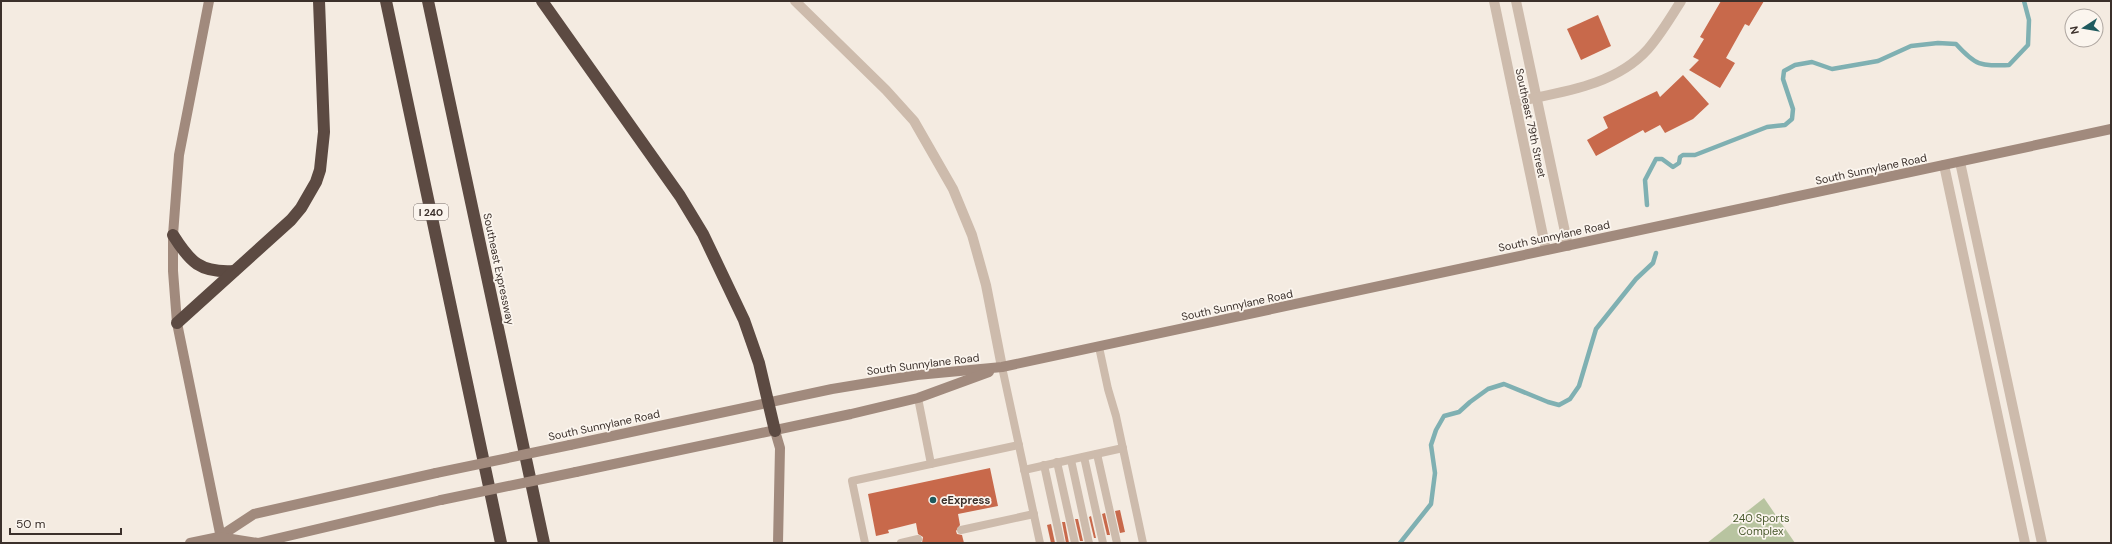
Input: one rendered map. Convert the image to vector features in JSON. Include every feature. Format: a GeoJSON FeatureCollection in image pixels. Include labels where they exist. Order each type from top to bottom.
{"type":"FeatureCollection","features":[{"type":"Feature","properties":{"kind":"highway"},"geometry":{"type":"LineString","coordinates":[[177,323],[291,220],[309,195],[318,176],[323,153],[324,132],[319,1]]}},
{"type":"Feature","properties":{"kind":"highway","name":"I 240"},"geometry":{"type":"LineString","coordinates":[[386,1],[501,543]]}},
{"type":"Feature","properties":{"kind":"highway","name":"Southeast Expressway"},"geometry":{"type":"LineString","coordinates":[[428,1],[544,543]]}},
{"type":"Feature","properties":{"kind":"highway"},"geometry":{"type":"LineString","coordinates":[[542,1],[680,196],[703,234],[744,320],[759,362],[775,431]]}},
{"type":"Feature","properties":{"kind":"highway"},"geometry":{"type":"LineString","coordinates":[[173,235],[186,255],[195,263],[208,270],[234,271]]}},
{"type":"Feature","properties":{"kind":"main road"},"geometry":{"type":"LineString","coordinates":[[209,1],[179,155],[173,235],[173,271],[177,323],[220,540]]}},
{"type":"Feature","properties":{"kind":"main road","name":"South Sunnylane Road"},"geometry":{"type":"LineString","coordinates":[[220,540],[254,514],[436,473],[832,389],[916,375],[1002,367],[2111,130]]}},
{"type":"Feature","properties":{"kind":"main road","name":"South Sunnylane Road"},"geometry":{"type":"LineString","coordinates":[[190,543],[220,540],[258,543],[441,500],[775,431],[918,398],[1002,367]]}},
{"type":"Feature","properties":{"kind":"main road"},"geometry":{"type":"LineString","coordinates":[[775,431],[780,448],[778,543]]}},
{"type":"Feature","properties":{"kind":"street"},"geometry":{"type":"LineString","coordinates":[[795,1],[886,90],[914,121],[953,189],[972,235],[986,285],[1002,367]]}},
{"type":"Feature","properties":{"kind":"street","name":"Southeast 79th Street"},"geometry":{"type":"LineString","coordinates":[[1494,1],[1546,250]]}},
{"type":"Feature","properties":{"kind":"street","name":"Southeast 79th Street"},"geometry":{"type":"LineString","coordinates":[[1516,1],[1568,246]]}},
{"type":"Feature","properties":{"kind":"street"},"geometry":{"type":"LineString","coordinates":[[1515,102],[1595,83],[1624,69],[1648,50],[1681,1]]}},
{"type":"Feature","properties":{"kind":"street"},"geometry":{"type":"LineString","coordinates":[[1960,162],[2042,543]]}},
{"type":"Feature","properties":{"kind":"street"},"geometry":{"type":"LineString","coordinates":[[1944,165],[2024,543]]}},
{"type":"Feature","properties":{"kind":"street"},"geometry":{"type":"LineString","coordinates":[[1974,305],[1991,301]]}},
{"type":"Feature","properties":{"kind":"lane"},"geometry":{"type":"LineString","coordinates":[[1099,347],[1123,448],[1143,543]]}},
{"type":"Feature","properties":{"kind":"lane"},"geometry":{"type":"LineString","coordinates":[[1002,367],[1040,543]]}},
{"type":"Feature","properties":{"kind":"lane"},"geometry":{"type":"LineString","coordinates":[[918,398],[931,464]]}},
{"type":"Feature","properties":{"kind":"lane"},"geometry":{"type":"LineString","coordinates":[[865,543],[852,481],[1019,445]]}},
{"type":"Feature","properties":{"kind":"lane"},"geometry":{"type":"LineString","coordinates":[[1024,470],[1123,448]]}},
{"type":"Feature","properties":{"kind":"lane"},"geometry":{"type":"LineString","coordinates":[[1097,454],[1117,543]]}},
{"type":"Feature","properties":{"kind":"lane"},"geometry":{"type":"LineString","coordinates":[[1084,457],[1103,543]]}},
{"type":"Feature","properties":{"kind":"lane"},"geometry":{"type":"LineString","coordinates":[[1071,460],[1089,543]]}},
{"type":"Feature","properties":{"kind":"lane"},"geometry":{"type":"LineString","coordinates":[[1057,462],[1075,543]]}},
{"type":"Feature","properties":{"kind":"lane"},"geometry":{"type":"LineString","coordinates":[[1044,465],[1061,543]]}},
{"type":"Feature","properties":{"kind":"lane"},"geometry":{"type":"LineString","coordinates":[[961,530],[1034,514]]}},
{"type":"Feature","properties":{"kind":"lane"},"geometry":{"type":"LineString","coordinates":[[901,543],[918,539]]}},
{"type":"Feature","properties":{"kind":"green space","name":"240 Sports Complex"},"geometry":{"type":"Polygon","coordinates":[[[1764,498],[1795,543],[1707,543],[1764,498]]]}},
{"type":"Feature","properties":{"kind":"building"},"geometry":{"type":"Polygon","coordinates":[[[1721,1],[1764,1],[1749,26],[1745,24],[1726,58],[1735,63],[1720,88],[1689,70],[1699,60],[1693,57],[1704,39],[1700,37],[1721,1]]]}},
{"type":"Feature","properties":{"kind":"building"},"geometry":{"type":"Polygon","coordinates":[[[1598,15],[1611,46],[1581,60],[1567,29],[1598,15]]]}},
{"type":"Feature","properties":{"kind":"building"},"geometry":{"type":"Polygon","coordinates":[[[1683,75],[1709,104],[1693,119],[1665,133],[1660,125],[1645,133],[1643,130],[1596,156],[1587,140],[1608,128],[1603,117],[1657,91],[1660,97],[1683,75]]]}},
{"type":"Feature","properties":{"kind":"building","name":"eExpress"},"geometry":{"type":"Polygon","coordinates":[[[990,468],[998,506],[958,514],[960,525],[956,531],[957,534],[962,535],[964,543],[922,543],[923,537],[918,534],[916,523],[888,530],[889,533],[876,536],[868,494],[990,468]]]}},
{"type":"Feature","properties":{"kind":"building"},"geometry":{"type":"Polygon","coordinates":[[[1120,510],[1125,532],[1120,533],[1115,511],[1120,510]]]}},
{"type":"Feature","properties":{"kind":"building"},"geometry":{"type":"Polygon","coordinates":[[[1105,513],[1110,535],[1107,535],[1102,514],[1105,513]]]}},
{"type":"Feature","properties":{"kind":"building"},"geometry":{"type":"Polygon","coordinates":[[[1091,516],[1096,538],[1094,538],[1089,517],[1091,516]]]}},
{"type":"Feature","properties":{"kind":"building"},"geometry":{"type":"Polygon","coordinates":[[[1075,519],[1078,519],[1083,541],[1080,541],[1075,519]]]}},
{"type":"Feature","properties":{"kind":"building"},"geometry":{"type":"Polygon","coordinates":[[[1062,522],[1065,522],[1069,543],[1066,543],[1062,522]]]}},
{"type":"Feature","properties":{"kind":"building"},"geometry":{"type":"Polygon","coordinates":[[[1051,524],[1055,543],[1051,543],[1047,525],[1051,524]]]}},
{"type":"Feature","properties":{"kind":"waterway"},"geometry":{"type":"LineString","coordinates":[[1647,205],[1645,180],[1656,159],[1662,159],[1673,167],[1679,163],[1680,157],[1683,155],[1695,155],[1767,127],[1785,125],[1792,119],[1793,109],[1783,79],[1784,71],[1795,65],[1812,62],[1832,69],[1878,61],[1911,46],[1938,43],[1956,44],[1974,61],[1985,65],[2009,65],[2028,45],[2029,20],[2024,1]]}},
{"type":"Feature","properties":{"kind":"waterway"},"geometry":{"type":"LineString","coordinates":[[1400,543],[1431,504],[1435,473],[1431,445],[1436,430],[1444,416],[1459,412],[1488,389],[1504,384],[1559,405],[1570,399],[1579,386],[1596,329],[1636,279],[1653,263],[1656,253]]}},
{"type":"Feature","properties":{"kind":"place","name":"eExpress"},"geometry":{"type":"Point","coordinates":[933,500]}}]}
